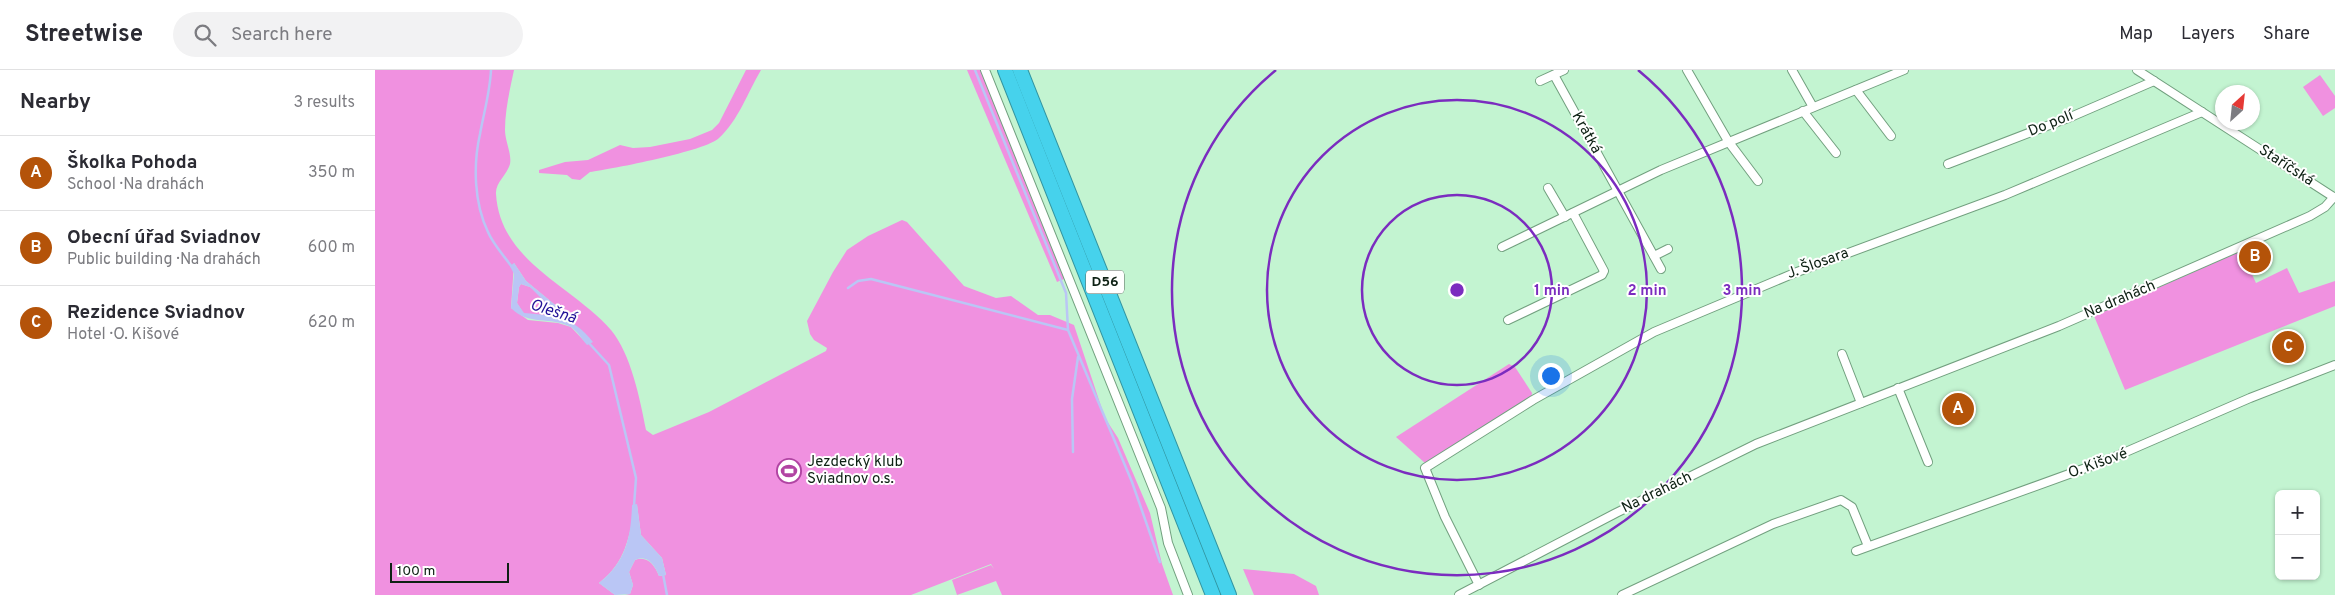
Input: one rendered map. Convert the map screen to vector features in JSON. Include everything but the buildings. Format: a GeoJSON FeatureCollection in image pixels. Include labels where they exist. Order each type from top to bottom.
{"type":"FeatureCollection","features":[{"type":"Feature","properties":{"kind":"highway","name":"D56"},"geometry":{"type":"LineString","coordinates":[[1005,70],[1213,595]]}},
{"type":"Feature","properties":{"kind":"highway","name":"D56"},"geometry":{"type":"LineString","coordinates":[[1021,70],[1229,595]]}},
{"type":"Feature","properties":{"kind":"street"},"geometry":{"type":"LineString","coordinates":[[985,70],[1161,508],[1169,543],[1188,595]]}},
{"type":"Feature","properties":{"kind":"street"},"geometry":{"type":"LineString","coordinates":[[1541,82],[1564,70]]}},
{"type":"Feature","properties":{"kind":"street"},"geometry":{"type":"LineString","coordinates":[[1687,70],[1728,141],[1758,181]]}},
{"type":"Feature","properties":{"kind":"street"},"geometry":{"type":"LineString","coordinates":[[1792,70],[1813,107]]}},
{"type":"Feature","properties":{"kind":"street"},"geometry":{"type":"LineString","coordinates":[[1502,247],[1728,141],[1904,70]]}},
{"type":"Feature","properties":{"kind":"street","name":"Staříčská"},"geometry":{"type":"LineString","coordinates":[[2137,70],[2334,197]]}},
{"type":"Feature","properties":{"kind":"street","name":"Krátká"},"geometry":{"type":"LineString","coordinates":[[1554,75],[1661,269]]}},
{"type":"Feature","properties":{"kind":"street","name":"Do polí"},"geometry":{"type":"LineString","coordinates":[[1948,164],[2073,116],[2154,81]]}},
{"type":"Feature","properties":{"kind":"street"},"geometry":{"type":"LineString","coordinates":[[1856,90],[1891,136]]}},
{"type":"Feature","properties":{"kind":"street"},"geometry":{"type":"LineString","coordinates":[[1803,111],[1836,153]]}},
{"type":"Feature","properties":{"kind":"street","name":"J. Šlosara"},"geometry":{"type":"LineString","coordinates":[[1479,585],[1445,517],[1425,468],[1533,400],[1654,332],[1797,272],[2005,195],[2202,112]]}},
{"type":"Feature","properties":{"kind":"street"},"geometry":{"type":"LineString","coordinates":[[1548,188],[1565,217]]}},
{"type":"Feature","properties":{"kind":"street","name":"Na drahách"},"geometry":{"type":"LineString","coordinates":[[1459,595],[1757,444],[2059,326],[2310,216],[2325,207],[2334,197]]}},
{"type":"Feature","properties":{"kind":"street"},"geometry":{"type":"LineString","coordinates":[[1508,320],[1602,275],[1604,271],[1573,213]]}},
{"type":"Feature","properties":{"kind":"street"},"geometry":{"type":"LineString","coordinates":[[1654,256],[1668,249]]}},
{"type":"Feature","properties":{"kind":"street"},"geometry":{"type":"LineString","coordinates":[[1842,354],[1861,403]]}},
{"type":"Feature","properties":{"kind":"street","name":"O. Kišové"},"geometry":{"type":"LineString","coordinates":[[1856,551],[2105,462],[2250,398],[2335,365]]}},
{"type":"Feature","properties":{"kind":"street"},"geometry":{"type":"LineString","coordinates":[[1898,388],[1928,462]]}},
{"type":"Feature","properties":{"kind":"street"},"geometry":{"type":"LineString","coordinates":[[1622,595],[1773,524],[1841,500],[1853,507],[1868,546]]}},
{"type":"Feature","properties":{"kind":"shaded area"},"geometry":{"type":"Polygon","coordinates":[[[375,70],[514,70],[505,122],[510,164],[496,190],[501,218],[510,238],[524,255],[595,314],[618,340],[634,377],[646,430],[653,435],[709,412],[826,351],[827,348],[814,340],[810,334],[807,321],[833,272],[847,250],[868,236],[902,220],[907,222],[964,286],[996,298],[1011,296],[1038,315],[1050,315],[1074,325],[1105,418],[1118,438],[1150,513],[1162,564],[1173,595],[1002,595],[996,581],[957,595],[952,580],[991,565],[994,569],[991,564],[911,595],[625,595],[630,594],[633,585],[629,572],[635,560],[647,560],[653,565],[659,576],[666,575],[662,558],[641,535],[637,505],[621,557],[616,566],[599,583],[615,595],[375,595],[375,70]],[[514,263],[511,308],[528,320],[558,323],[571,327],[587,344],[592,342],[587,336],[571,326],[551,319],[524,314],[517,303],[521,284],[530,287],[560,309],[526,281],[514,263]]]}},
{"type":"Feature","properties":{"kind":"shaded area"},"geometry":{"type":"Polygon","coordinates":[[[746,70],[761,70],[732,123],[719,138],[711,143],[658,159],[590,172],[580,180],[572,179],[567,175],[539,173],[539,170],[565,162],[588,160],[620,145],[633,148],[650,147],[690,139],[712,130],[719,123],[746,70]]]}},
{"type":"Feature","properties":{"kind":"shaded area"},"geometry":{"type":"Polygon","coordinates":[[[967,70],[981,70],[1064,279],[1057,282],[967,70]]]}},
{"type":"Feature","properties":{"kind":"shaded area"},"geometry":{"type":"Polygon","coordinates":[[[2320,75],[2335,96],[2335,108],[2323,116],[2303,87],[2320,75]]]}},
{"type":"Feature","properties":{"kind":"shaded area"},"geometry":{"type":"Polygon","coordinates":[[[2241,251],[2256,283],[2287,268],[2299,293],[2335,281],[2335,306],[2125,390],[2094,316],[2241,251]]]}},
{"type":"Feature","properties":{"kind":"shaded area"},"geometry":{"type":"Polygon","coordinates":[[[1509,364],[1515,367],[1532,393],[1531,398],[1425,463],[1396,437],[1509,364]]]}},
{"type":"Feature","properties":{"kind":"shaded area"},"geometry":{"type":"Polygon","coordinates":[[[1243,569],[1294,574],[1316,586],[1319,595],[1254,595],[1243,569]]]}},
{"type":"Feature","properties":{"kind":"water"},"geometry":{"type":"Polygon","coordinates":[[[514,263],[526,281],[560,309],[557,313],[530,287],[521,284],[517,303],[524,313],[545,315],[571,322],[586,333],[593,342],[587,345],[571,327],[556,322],[525,317],[511,308],[514,274],[510,266],[514,263]]]}},
{"type":"Feature","properties":{"kind":"water"},"geometry":{"type":"Polygon","coordinates":[[[637,504],[641,535],[662,558],[666,575],[659,576],[653,565],[643,558],[635,560],[629,572],[633,585],[630,594],[615,595],[599,583],[621,558],[628,538],[632,505],[637,504]]]}},
{"type":"Feature","properties":{"kind":"waterway","name":"Olešná"},"geometry":{"type":"LineString","coordinates":[[491,70],[476,158],[477,196],[483,221],[490,236],[512,267]]}},
{"type":"Feature","properties":{"kind":"waterway"},"geometry":{"type":"LineString","coordinates":[[975,70],[1066,293],[1068,330],[1132,482],[1160,562]]}},
{"type":"Feature","properties":{"kind":"waterway"},"geometry":{"type":"LineString","coordinates":[[848,288],[858,281],[871,279],[1068,330]]}},
{"type":"Feature","properties":{"kind":"waterway","name":"Olešná"},"geometry":{"type":"LineString","coordinates":[[588,342],[609,365],[636,478],[634,506]]}},
{"type":"Feature","properties":{"kind":"waterway"},"geometry":{"type":"LineString","coordinates":[[1073,452],[1072,399],[1078,357]]}},
{"type":"Feature","properties":{"kind":"waterway","name":"Olešná"},"geometry":{"type":"LineString","coordinates":[[663,574],[667,595]]}},
{"type":"Feature","properties":{"kind":"place","name":"Obecní úřad Sviadnov"},"geometry":{"type":"Point","coordinates":[2255,257]}},
{"type":"Feature","properties":{"kind":"place","name":"Rezidence Sviadnov"},"geometry":{"type":"Point","coordinates":[2288,347]}},
{"type":"Feature","properties":{"kind":"place","name":"Školka Pohoda"},"geometry":{"type":"Point","coordinates":[1958,409]}},
{"type":"Feature","properties":{"kind":"place","name":"Jezdecký klub Sviadnov o.s."},"geometry":{"type":"Point","coordinates":[789,471]}}]}
